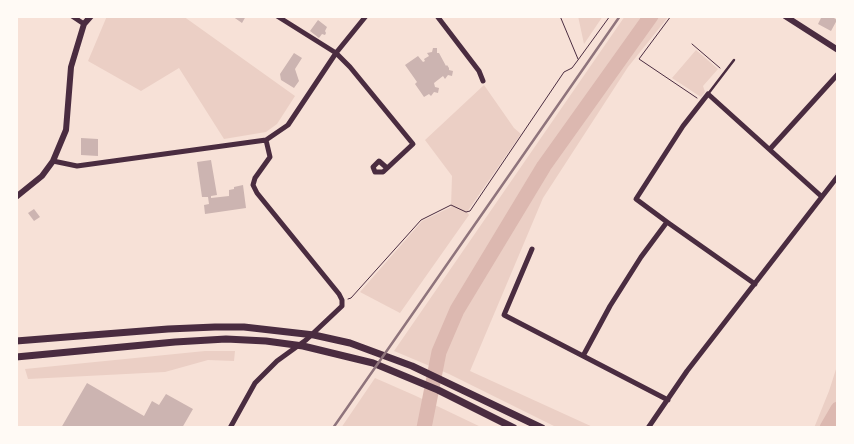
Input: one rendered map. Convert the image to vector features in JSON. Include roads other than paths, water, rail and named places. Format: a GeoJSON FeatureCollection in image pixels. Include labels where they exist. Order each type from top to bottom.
{"type":"FeatureCollection","features":[{"type":"Feature","properties":{"kind":"main road"},"geometry":{"type":"LineString","coordinates":[[16,341],[174,329],[244,327],[314,335],[350,343],[412,366],[542,428]]}},
{"type":"Feature","properties":{"kind":"main road"},"geometry":{"type":"LineString","coordinates":[[16,357],[226,339],[266,341],[303,346],[373,363],[406,376],[514,428]]}},
{"type":"Feature","properties":{"kind":"street"},"geometry":{"type":"LineString","coordinates":[[72,16],[84,24]]}},
{"type":"Feature","properties":{"kind":"street"},"geometry":{"type":"LineString","coordinates":[[16,197],[42,176],[54,161],[66,130],[71,67],[84,24],[90,16]]}},
{"type":"Feature","properties":{"kind":"street"},"geometry":{"type":"LineString","coordinates":[[277,16],[336,53],[350,67],[413,144],[387,168]]}},
{"type":"Feature","properties":{"kind":"street"},"geometry":{"type":"LineString","coordinates":[[54,161],[77,166],[266,140],[288,125],[336,53],[366,16]]}},
{"type":"Feature","properties":{"kind":"street"},"geometry":{"type":"LineString","coordinates":[[437,16],[479,71],[483,81]]}},
{"type":"Feature","properties":{"kind":"street"},"geometry":{"type":"LineString","coordinates":[[785,16],[838,50]]}},
{"type":"Feature","properties":{"kind":"street"},"geometry":{"type":"LineString","coordinates":[[770,149],[838,74]]}},
{"type":"Feature","properties":{"kind":"street"},"geometry":{"type":"LineString","coordinates":[[755,284],[636,199],[683,126],[708,94],[821,196]]}},
{"type":"Feature","properties":{"kind":"street"},"geometry":{"type":"LineString","coordinates":[[230,428],[255,383],[277,361],[340,310],[342,306],[342,300],[320,270],[257,193],[253,185],[255,178],[270,157],[266,140]]}},
{"type":"Feature","properties":{"kind":"street"},"geometry":{"type":"LineString","coordinates":[[648,428],[688,372],[838,176]]}},
{"type":"Feature","properties":{"kind":"street"},"geometry":{"type":"LineString","coordinates":[[583,356],[610,306],[641,257],[667,222]]}},
{"type":"Feature","properties":{"kind":"street"},"geometry":{"type":"LineString","coordinates":[[532,249],[504,315],[668,400]]}},
{"type":"Feature","properties":{"kind":"lane"},"geometry":{"type":"LineString","coordinates":[[708,94],[734,60]]}},
{"type":"Feature","properties":{"kind":"waterway"},"geometry":{"type":"LineString","coordinates":[[424,428],[439,352],[457,310],[544,166],[651,16]]}},
{"type":"Feature","properties":{"kind":"waterway"},"geometry":{"type":"LineString","coordinates":[[827,428],[838,409]]}},
{"type":"Feature","properties":{"kind":"railway"},"geometry":{"type":"LineString","coordinates":[[333,428],[620,16]]}}]}
